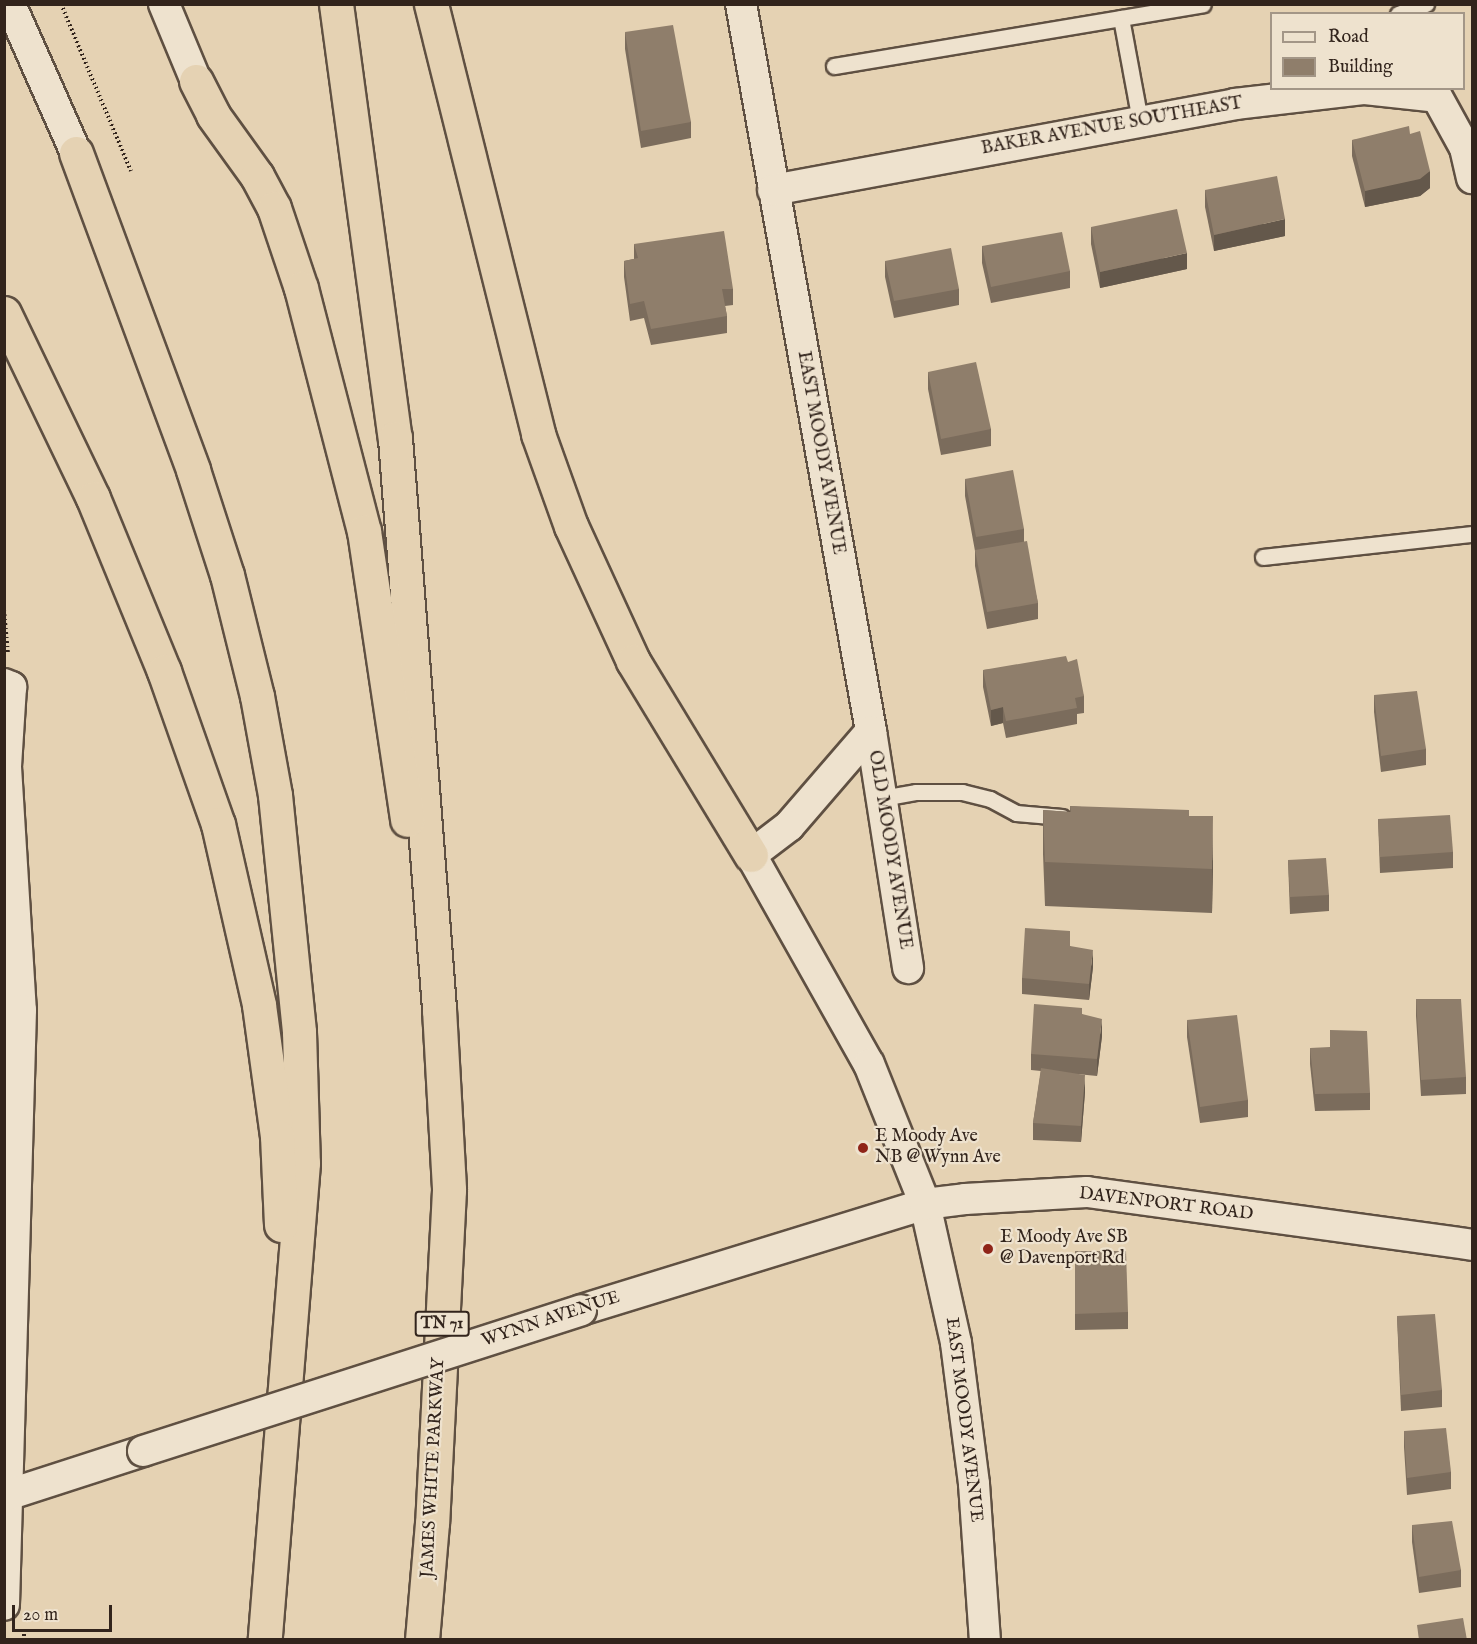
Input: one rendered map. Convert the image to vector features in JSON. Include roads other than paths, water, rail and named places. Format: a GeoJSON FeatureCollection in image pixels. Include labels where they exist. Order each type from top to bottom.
{"type":"FeatureCollection","features":[{"type":"Feature","properties":{"kind":"highway"},"geometry":{"type":"LineString","coordinates":[[336,4],[395,438],[439,1009]]}},
{"type":"Feature","properties":{"kind":"highway"},"geometry":{"type":"LineString","coordinates":[[431,4],[538,434],[572,526],[633,661],[751,855]]}},
{"type":"Feature","properties":{"kind":"highway"},"geometry":{"type":"LineString","coordinates":[[196,81],[213,115],[252,168],[274,208],[301,288],[348,457],[364,531],[439,1009]]}},
{"type":"Feature","properties":{"kind":"highway"},"geometry":{"type":"LineString","coordinates":[[76,153],[193,470],[227,575],[257,696],[275,795],[299,1032],[303,1163],[265,1640]]}},
{"type":"Feature","properties":{"kind":"highway"},"geometry":{"type":"LineString","coordinates":[[4,313],[93,498],[164,671],[218,824],[259,1005],[277,1136],[288,1358]]}},
{"type":"Feature","properties":{"kind":"highway","name":"JAMES WHITE PARKWAY"},"geometry":{"type":"LineString","coordinates":[[422,1640],[449,1190],[439,1009]]}},
{"type":"Feature","properties":{"kind":"street"},"geometry":{"type":"LineString","coordinates":[[10,4],[76,153]]}},
{"type":"Feature","properties":{"kind":"street"},"geometry":{"type":"LineString","coordinates":[[164,4],[196,81]]}},
{"type":"Feature","properties":{"kind":"street","name":"EAST MOODY AVENUE"},"geometry":{"type":"LineString","coordinates":[[741,4],[772,190],[871,731]]}},
{"type":"Feature","properties":{"kind":"street","name":"BAKER AVENUE SOUTHEAST"},"geometry":{"type":"LineString","coordinates":[[772,190],[1140,121],[1311,92],[1347,90]]}},
{"type":"Feature","properties":{"kind":"street","name":"BAKER AVENUE SOUTHEAST"},"geometry":{"type":"LineString","coordinates":[[1374,90],[1437,97],[1465,148],[1473,178]]}},
{"type":"Feature","properties":{"kind":"street"},"geometry":{"type":"LineString","coordinates":[[4,1605],[21,1010],[6,767],[8,686]]}},
{"type":"Feature","properties":{"kind":"street"},"geometry":{"type":"LineString","coordinates":[[871,731],[789,826],[751,855],[869,1064],[925,1204]]}},
{"type":"Feature","properties":{"kind":"street","name":"OLD MOODY AVENUE"},"geometry":{"type":"LineString","coordinates":[[871,731],[908,968]]}},
{"type":"Feature","properties":{"kind":"street","name":"DAVENPORT ROAD"},"geometry":{"type":"LineString","coordinates":[[925,1204],[1087,1192],[1473,1245]]}},
{"type":"Feature","properties":{"kind":"street","name":"EAST MOODY AVENUE"},"geometry":{"type":"LineString","coordinates":[[925,1204],[956,1343],[974,1484],[985,1640]]}},
{"type":"Feature","properties":{"kind":"street","name":"WYNN AVENUE"},"geometry":{"type":"LineString","coordinates":[[6,1496],[142,1450],[581,1310],[925,1204]]}},
{"type":"Feature","properties":{"kind":"lane"},"geometry":{"type":"LineString","coordinates":[[834,66],[1203,4]]}},
{"type":"Feature","properties":{"kind":"lane"},"geometry":{"type":"LineString","coordinates":[[1404,12],[1426,4]]}},
{"type":"Feature","properties":{"kind":"lane"},"geometry":{"type":"LineString","coordinates":[[1121,18],[1140,121]]}},
{"type":"Feature","properties":{"kind":"lane"},"geometry":{"type":"LineString","coordinates":[[1263,557],[1473,534]]}},
{"type":"Feature","properties":{"kind":"lane"},"geometry":{"type":"LineString","coordinates":[[882,798],[916,792],[962,792],[990,799],[1016,813],[1073,817]]}},
{"type":"Feature","properties":{"kind":"place","name":"E Moody Ave NB @ Wynn Ave"},"geometry":{"type":"Point","coordinates":[863,1148]}},
{"type":"Feature","properties":{"kind":"place","name":"E Moody Ave SB @ Davenport Rd"},"geometry":{"type":"Point","coordinates":[988,1249]}}]}
